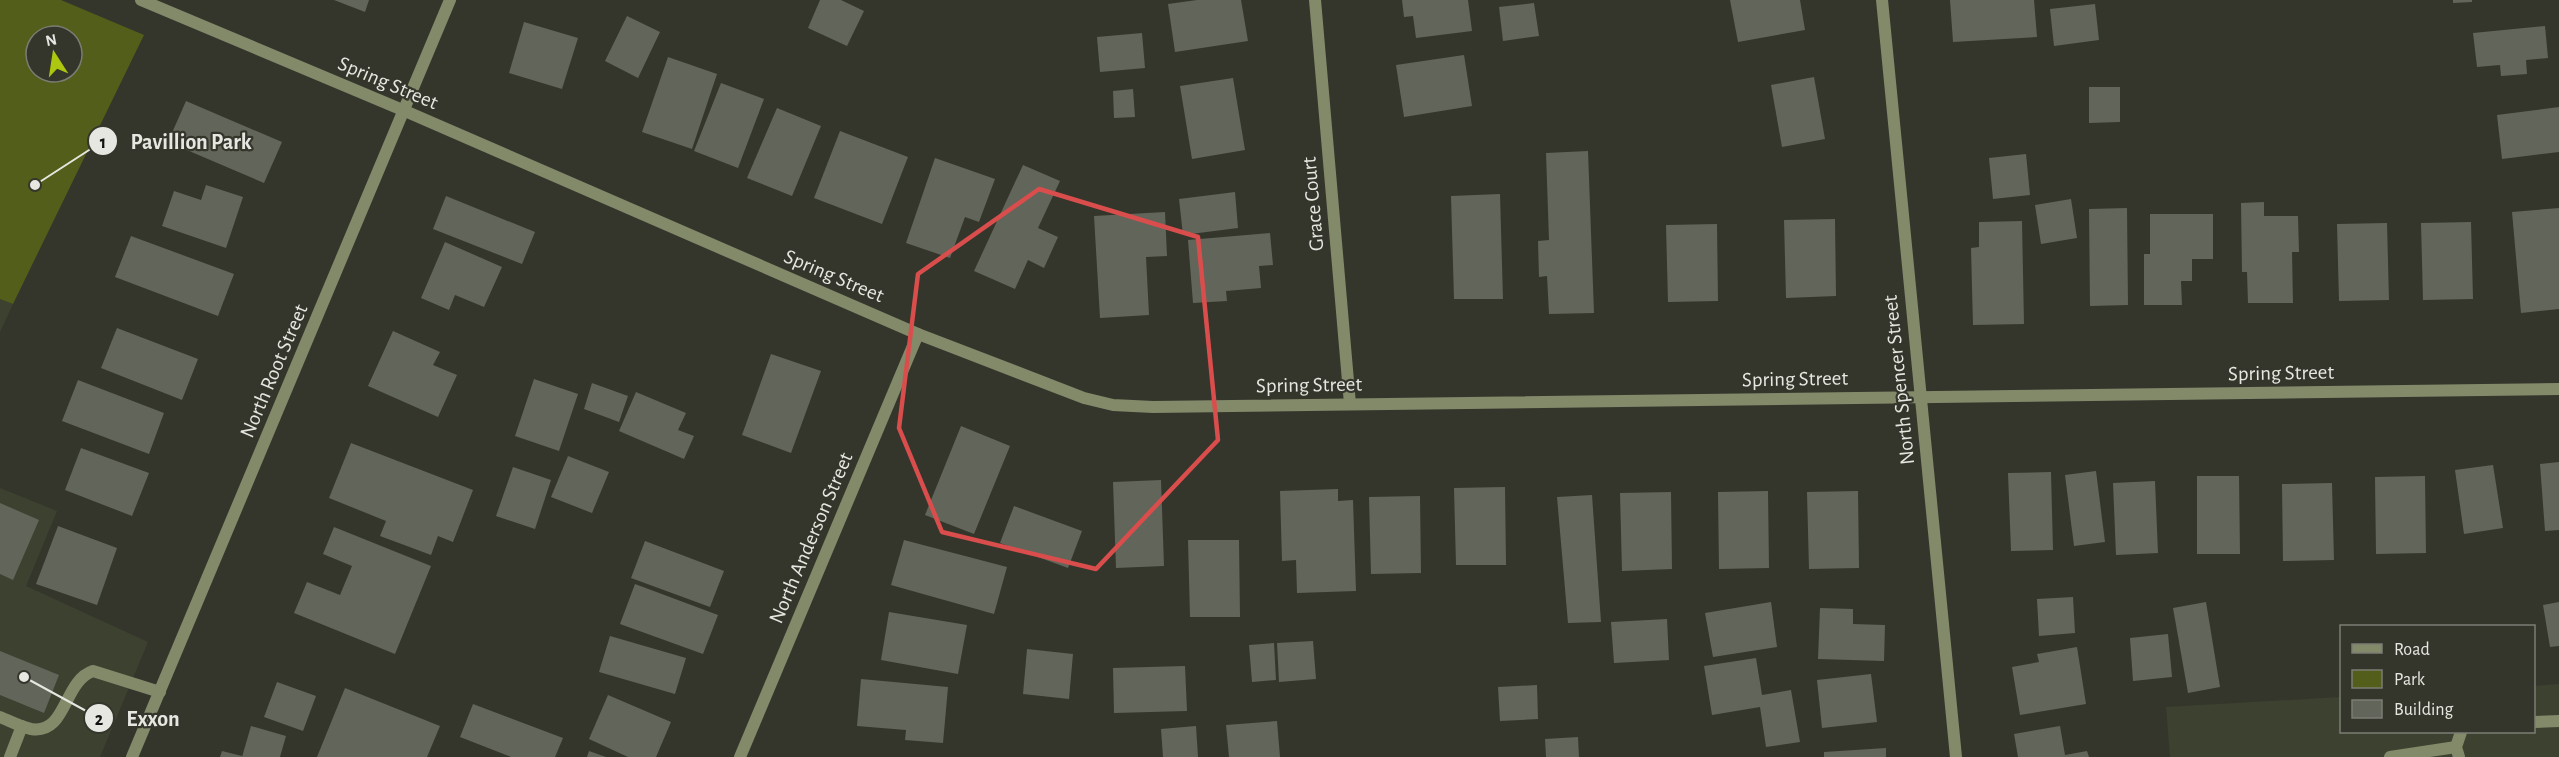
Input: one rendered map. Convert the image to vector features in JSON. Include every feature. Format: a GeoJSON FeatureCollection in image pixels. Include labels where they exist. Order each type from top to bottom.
{"type":"FeatureCollection","features":[{"type":"Feature","properties":{"kind":"street","name":"Spring Street"},"geometry":{"type":"LineString","coordinates":[[141,0],[405,111],[918,334],[1074,395],[1113,405],[1153,407],[2559,389]]}},
{"type":"Feature","properties":{"kind":"street","name":"North Root Street"},"geometry":{"type":"LineString","coordinates":[[132,757],[450,0]]}},
{"type":"Feature","properties":{"kind":"street","name":"Grace Court"},"geometry":{"type":"LineString","coordinates":[[1315,0],[1350,404]]}},
{"type":"Feature","properties":{"kind":"street","name":"North Spencer Street"},"geometry":{"type":"LineString","coordinates":[[1882,0],[1956,757]]}},
{"type":"Feature","properties":{"kind":"street","name":"North Anderson Street"},"geometry":{"type":"LineString","coordinates":[[740,757],[918,334]]}},
{"type":"Feature","properties":{"kind":"street"},"geometry":{"type":"LineString","coordinates":[[0,717],[33,729],[47,728],[59,717],[82,674],[93,671],[160,692]]}},
{"type":"Feature","properties":{"kind":"street"},"geometry":{"type":"LineString","coordinates":[[2535,722],[2559,721]]}},
{"type":"Feature","properties":{"kind":"street"},"geometry":{"type":"LineString","coordinates":[[10,757],[22,726]]}},
{"type":"Feature","properties":{"kind":"street"},"geometry":{"type":"LineString","coordinates":[[2390,757],[2457,752],[2461,733]]}},
{"type":"Feature","properties":{"kind":"highlighted area"},"geometry":{"type":"Polygon","coordinates":[[[1039,189],[1198,237],[1218,440],[1096,569],[942,532],[899,428],[918,274],[1039,189]]]}},
{"type":"Feature","properties":{"kind":"shaded area"},"geometry":{"type":"Polygon","coordinates":[[[0,299],[13,304],[0,332],[0,299]]]}},
{"type":"Feature","properties":{"kind":"shaded area"},"geometry":{"type":"Polygon","coordinates":[[[0,488],[57,511],[26,586],[148,642],[100,757],[0,757],[0,488]]]}},
{"type":"Feature","properties":{"kind":"shaded area"},"geometry":{"type":"Polygon","coordinates":[[[2559,684],[2559,757],[2170,757],[2166,707],[2340,697],[2340,733],[2535,733],[2535,686],[2559,684]]]}},
{"type":"Feature","properties":{"kind":"green space"},"geometry":{"type":"Polygon","coordinates":[[[0,0],[61,0],[144,35],[13,304],[0,299],[0,0]]]}},
{"type":"Feature","properties":{"kind":"building"},"geometry":{"type":"Polygon","coordinates":[[[334,0],[369,0],[365,12],[334,0]]]}},
{"type":"Feature","properties":{"kind":"building"},"geometry":{"type":"Polygon","coordinates":[[[820,0],[841,0],[864,11],[847,46],[808,28],[820,0]]]}},
{"type":"Feature","properties":{"kind":"building"},"geometry":{"type":"Polygon","coordinates":[[[1197,0],[1241,0],[1248,41],[1175,52],[1168,4],[1197,0]]]}},
{"type":"Feature","properties":{"kind":"building"},"geometry":{"type":"Polygon","coordinates":[[[1402,0],[1468,0],[1472,31],[1416,38],[1413,16],[1404,17],[1402,0]]]}},
{"type":"Feature","properties":{"kind":"building"},"geometry":{"type":"Polygon","coordinates":[[[1730,0],[1800,0],[1805,30],[1738,42],[1730,0]]]}},
{"type":"Feature","properties":{"kind":"building"},"geometry":{"type":"Polygon","coordinates":[[[1950,0],[2034,0],[2037,37],[1953,42],[1950,0]]]}},
{"type":"Feature","properties":{"kind":"building"},"geometry":{"type":"Polygon","coordinates":[[[2453,0],[2472,0],[2472,2],[2453,3],[2453,0]]]}},
{"type":"Feature","properties":{"kind":"building"},"geometry":{"type":"Polygon","coordinates":[[[1534,3],[1539,36],[1503,41],[1499,7],[1534,3]]]}},
{"type":"Feature","properties":{"kind":"building"},"geometry":{"type":"Polygon","coordinates":[[[2095,4],[2099,40],[2054,46],[2050,9],[2095,4]]]}},
{"type":"Feature","properties":{"kind":"building"},"geometry":{"type":"Polygon","coordinates":[[[627,16],[660,32],[638,78],[605,61],[627,16]]]}},
{"type":"Feature","properties":{"kind":"building"},"geometry":{"type":"Polygon","coordinates":[[[524,22],[578,38],[562,89],[509,73],[524,22]]]}},
{"type":"Feature","properties":{"kind":"building"},"geometry":{"type":"Polygon","coordinates":[[[2545,26],[2548,58],[2526,60],[2527,74],[2501,76],[2500,65],[2477,67],[2473,33],[2545,26]]]}},
{"type":"Feature","properties":{"kind":"building"},"geometry":{"type":"Polygon","coordinates":[[[1142,33],[1145,68],[1100,72],[1097,37],[1142,33]]]}},
{"type":"Feature","properties":{"kind":"building"},"geometry":{"type":"Polygon","coordinates":[[[1464,55],[1472,106],[1404,117],[1396,65],[1464,55]]]}},
{"type":"Feature","properties":{"kind":"building"},"geometry":{"type":"Polygon","coordinates":[[[668,57],[717,74],[692,149],[642,132],[668,57]]]}},
{"type":"Feature","properties":{"kind":"building"},"geometry":{"type":"Polygon","coordinates":[[[1814,77],[1825,139],[1782,147],[1771,85],[1814,77]]]}},
{"type":"Feature","properties":{"kind":"building"},"geometry":{"type":"Polygon","coordinates":[[[1233,78],[1245,150],[1192,159],[1180,86],[1233,78]]]}},
{"type":"Feature","properties":{"kind":"building"},"geometry":{"type":"Polygon","coordinates":[[[721,83],[764,99],[738,168],[694,151],[721,83]]]}},
{"type":"Feature","properties":{"kind":"building"},"geometry":{"type":"Polygon","coordinates":[[[2089,87],[2120,87],[2120,122],[2089,123],[2089,87]]]}},
{"type":"Feature","properties":{"kind":"building"},"geometry":{"type":"Polygon","coordinates":[[[1133,89],[1135,117],[1114,118],[1113,91],[1133,89]]]}},
{"type":"Feature","properties":{"kind":"building"},"geometry":{"type":"Polygon","coordinates":[[[186,101],[282,142],[264,183],[168,142],[186,101]]]}},
{"type":"Feature","properties":{"kind":"building"},"geometry":{"type":"Polygon","coordinates":[[[2559,107],[2559,152],[2502,159],[2497,115],[2559,107]]]}},
{"type":"Feature","properties":{"kind":"building"},"geometry":{"type":"Polygon","coordinates":[[[777,108],[821,126],[792,196],[747,178],[777,108]]]}},
{"type":"Feature","properties":{"kind":"building"},"geometry":{"type":"Polygon","coordinates":[[[840,131],[908,157],[882,224],[814,198],[840,131]]]}},
{"type":"Feature","properties":{"kind":"building"},"geometry":{"type":"Polygon","coordinates":[[[1588,151],[1594,313],[1549,314],[1547,276],[1539,277],[1538,241],[1549,240],[1546,153],[1588,151]]]}},
{"type":"Feature","properties":{"kind":"building"},"geometry":{"type":"Polygon","coordinates":[[[2026,154],[2030,195],[1993,199],[1989,158],[2026,154]]]}},
{"type":"Feature","properties":{"kind":"building"},"geometry":{"type":"Polygon","coordinates":[[[935,158],[995,179],[979,222],[965,217],[950,258],[906,243],[935,158]]]}},
{"type":"Feature","properties":{"kind":"building"},"geometry":{"type":"Polygon","coordinates":[[[1023,165],[1060,181],[1038,228],[1058,237],[1044,268],[1028,260],[1015,289],[974,271],[1023,165]]]}},
{"type":"Feature","properties":{"kind":"building"},"geometry":{"type":"Polygon","coordinates":[[[206,185],[243,197],[226,248],[162,226],[174,191],[201,200],[206,185]]]}},
{"type":"Feature","properties":{"kind":"building"},"geometry":{"type":"Polygon","coordinates":[[[1235,192],[1238,228],[1183,235],[1179,199],[1235,192]]]}},
{"type":"Feature","properties":{"kind":"building"},"geometry":{"type":"Polygon","coordinates":[[[1500,194],[1503,299],[1454,299],[1451,196],[1500,194]]]}},
{"type":"Feature","properties":{"kind":"building"},"geometry":{"type":"Polygon","coordinates":[[[446,196],[535,232],[522,264],[433,229],[446,196]]]}},
{"type":"Feature","properties":{"kind":"building"},"geometry":{"type":"Polygon","coordinates":[[[2071,199],[2077,238],[2041,244],[2035,205],[2071,199]]]}},
{"type":"Feature","properties":{"kind":"building"},"geometry":{"type":"Polygon","coordinates":[[[2264,202],[2264,216],[2298,216],[2299,252],[2292,252],[2293,303],[2248,303],[2247,272],[2242,272],[2241,203],[2264,202]]]}},
{"type":"Feature","properties":{"kind":"building"},"geometry":{"type":"Polygon","coordinates":[[[2127,208],[2128,305],[2090,306],[2089,209],[2127,208]]]}},
{"type":"Feature","properties":{"kind":"building"},"geometry":{"type":"Polygon","coordinates":[[[2559,208],[2559,309],[2521,313],[2512,212],[2559,208]]]}},
{"type":"Feature","properties":{"kind":"building"},"geometry":{"type":"Polygon","coordinates":[[[1165,212],[1167,256],[1146,257],[1149,315],[1100,318],[1094,216],[1165,212]]]}},
{"type":"Feature","properties":{"kind":"building"},"geometry":{"type":"Polygon","coordinates":[[[2150,214],[2213,214],[2213,259],[2192,259],[2192,281],[2181,281],[2182,305],[2144,305],[2144,254],[2150,254],[2150,214]]]}},
{"type":"Feature","properties":{"kind":"building"},"geometry":{"type":"Polygon","coordinates":[[[1835,219],[1836,296],[1786,298],[1784,220],[1835,219]]]}},
{"type":"Feature","properties":{"kind":"building"},"geometry":{"type":"Polygon","coordinates":[[[2022,221],[2024,324],[1973,325],[1971,248],[1979,247],[1979,222],[2022,221]]]}},
{"type":"Feature","properties":{"kind":"building"},"geometry":{"type":"Polygon","coordinates":[[[2471,222],[2473,299],[2423,300],[2421,223],[2471,222]]]}},
{"type":"Feature","properties":{"kind":"building"},"geometry":{"type":"Polygon","coordinates":[[[2387,223],[2389,300],[2339,301],[2337,224],[2387,223]]]}},
{"type":"Feature","properties":{"kind":"building"},"geometry":{"type":"Polygon","coordinates":[[[1717,224],[1718,301],[1668,302],[1666,225],[1717,224]]]}},
{"type":"Feature","properties":{"kind":"building"},"geometry":{"type":"Polygon","coordinates":[[[1270,233],[1273,265],[1259,266],[1261,288],[1226,291],[1227,301],[1193,303],[1188,240],[1270,233]]]}},
{"type":"Feature","properties":{"kind":"building"},"geometry":{"type":"Polygon","coordinates":[[[131,236],[234,274],[218,316],[115,277],[131,236]]]}},
{"type":"Feature","properties":{"kind":"building"},"geometry":{"type":"Polygon","coordinates":[[[445,242],[502,267],[484,307],[455,295],[449,310],[421,298],[445,242]]]}},
{"type":"Feature","properties":{"kind":"building"},"geometry":{"type":"Polygon","coordinates":[[[117,328],[198,359],[182,400],[101,368],[117,328]]]}},
{"type":"Feature","properties":{"kind":"building"},"geometry":{"type":"Polygon","coordinates":[[[393,331],[440,352],[433,365],[457,375],[438,417],[368,386],[393,331]]]}},
{"type":"Feature","properties":{"kind":"building"},"geometry":{"type":"Polygon","coordinates":[[[771,354],[821,371],[791,453],[742,435],[771,354]]]}},
{"type":"Feature","properties":{"kind":"building"},"geometry":{"type":"Polygon","coordinates":[[[534,379],[578,394],[559,451],[515,436],[534,379]]]}},
{"type":"Feature","properties":{"kind":"building"},"geometry":{"type":"Polygon","coordinates":[[[78,380],[164,413],[149,454],[62,421],[78,380]]]}},
{"type":"Feature","properties":{"kind":"building"},"geometry":{"type":"Polygon","coordinates":[[[592,383],[628,396],[619,422],[584,409],[592,383]]]}},
{"type":"Feature","properties":{"kind":"building"},"geometry":{"type":"Polygon","coordinates":[[[636,392],[686,413],[678,430],[694,436],[684,459],[619,431],[636,392]]]}},
{"type":"Feature","properties":{"kind":"building"},"geometry":{"type":"Polygon","coordinates":[[[961,426],[1010,446],[974,534],[925,515],[961,426]]]}},
{"type":"Feature","properties":{"kind":"building"},"geometry":{"type":"Polygon","coordinates":[[[351,443],[473,490],[453,542],[438,536],[431,555],[380,536],[386,521],[329,498],[351,443]]]}},
{"type":"Feature","properties":{"kind":"building"},"geometry":{"type":"Polygon","coordinates":[[[81,448],[149,473],[132,516],[65,490],[81,448]]]}},
{"type":"Feature","properties":{"kind":"building"},"geometry":{"type":"Polygon","coordinates":[[[568,456],[609,472],[592,513],[551,497],[568,456]]]}},
{"type":"Feature","properties":{"kind":"building"},"geometry":{"type":"Polygon","coordinates":[[[2559,462],[2559,530],[2545,531],[2540,464],[2559,462]]]}},
{"type":"Feature","properties":{"kind":"building"},"geometry":{"type":"Polygon","coordinates":[[[2493,465],[2503,528],[2464,534],[2455,470],[2493,465]]]}},
{"type":"Feature","properties":{"kind":"building"},"geometry":{"type":"Polygon","coordinates":[[[513,467],[551,480],[535,529],[496,516],[513,467]]]}},
{"type":"Feature","properties":{"kind":"building"},"geometry":{"type":"Polygon","coordinates":[[[2096,471],[2105,542],[2074,546],[2065,475],[2096,471]]]}},
{"type":"Feature","properties":{"kind":"building"},"geometry":{"type":"Polygon","coordinates":[[[2051,472],[2053,550],[2011,551],[2008,473],[2051,472]]]}},
{"type":"Feature","properties":{"kind":"building"},"geometry":{"type":"Polygon","coordinates":[[[2197,476],[2239,476],[2240,554],[2197,554],[2197,476]]]}},
{"type":"Feature","properties":{"kind":"building"},"geometry":{"type":"Polygon","coordinates":[[[2425,476],[2426,553],[2376,554],[2375,477],[2425,476]]]}},
{"type":"Feature","properties":{"kind":"building"},"geometry":{"type":"Polygon","coordinates":[[[1161,480],[1164,566],[1116,568],[1113,482],[1161,480]]]}},
{"type":"Feature","properties":{"kind":"building"},"geometry":{"type":"Polygon","coordinates":[[[2155,481],[2158,553],[2116,555],[2113,483],[2155,481]]]}},
{"type":"Feature","properties":{"kind":"building"},"geometry":{"type":"Polygon","coordinates":[[[2332,483],[2334,560],[2283,561],[2282,484],[2332,483]]]}},
{"type":"Feature","properties":{"kind":"building"},"geometry":{"type":"Polygon","coordinates":[[[1505,487],[1506,565],[1456,565],[1454,488],[1505,487]]]}},
{"type":"Feature","properties":{"kind":"building"},"geometry":{"type":"Polygon","coordinates":[[[1338,489],[1338,501],[1353,500],[1356,591],[1297,593],[1296,560],[1282,561],[1280,491],[1338,489]]]}},
{"type":"Feature","properties":{"kind":"building"},"geometry":{"type":"Polygon","coordinates":[[[1768,491],[1769,568],[1719,569],[1718,492],[1768,491]]]}},
{"type":"Feature","properties":{"kind":"building"},"geometry":{"type":"Polygon","coordinates":[[[1858,491],[1859,568],[1809,569],[1807,492],[1858,491]]]}},
{"type":"Feature","properties":{"kind":"building"},"geometry":{"type":"Polygon","coordinates":[[[1671,492],[1672,569],[1622,571],[1620,493],[1671,492]]]}},
{"type":"Feature","properties":{"kind":"building"},"geometry":{"type":"Polygon","coordinates":[[[1592,495],[1601,622],[1568,623],[1557,497],[1592,495]]]}},
{"type":"Feature","properties":{"kind":"building"},"geometry":{"type":"Polygon","coordinates":[[[1420,496],[1421,573],[1371,574],[1369,497],[1420,496]]]}},
{"type":"Feature","properties":{"kind":"building"},"geometry":{"type":"Polygon","coordinates":[[[0,503],[39,520],[13,580],[0,574],[0,503]]]}},
{"type":"Feature","properties":{"kind":"building"},"geometry":{"type":"Polygon","coordinates":[[[1014,506],[1082,531],[1068,568],[1000,543],[1014,506]]]}},
{"type":"Feature","properties":{"kind":"building"},"geometry":{"type":"Polygon","coordinates":[[[58,526],[117,548],[97,605],[36,584],[58,526]]]}},
{"type":"Feature","properties":{"kind":"building"},"geometry":{"type":"Polygon","coordinates":[[[334,527],[431,566],[395,654],[294,613],[307,582],[340,595],[352,566],[323,554],[334,527]]]}},
{"type":"Feature","properties":{"kind":"building"},"geometry":{"type":"Polygon","coordinates":[[[904,540],[1007,567],[994,614],[891,585],[904,540]]]}},
{"type":"Feature","properties":{"kind":"building"},"geometry":{"type":"Polygon","coordinates":[[[1188,540],[1239,540],[1240,617],[1190,617],[1188,540]]]}},
{"type":"Feature","properties":{"kind":"building"},"geometry":{"type":"Polygon","coordinates":[[[645,541],[724,571],[710,607],[631,578],[645,541]]]}},
{"type":"Feature","properties":{"kind":"building"},"geometry":{"type":"Polygon","coordinates":[[[635,584],[718,615],[703,654],[620,624],[635,584]]]}},
{"type":"Feature","properties":{"kind":"building"},"geometry":{"type":"Polygon","coordinates":[[[2073,597],[2075,633],[2039,636],[2037,599],[2073,597]]]}},
{"type":"Feature","properties":{"kind":"building"},"geometry":{"type":"Polygon","coordinates":[[[1771,602],[1777,647],[1713,657],[1705,613],[1771,602]]]}},
{"type":"Feature","properties":{"kind":"building"},"geometry":{"type":"Polygon","coordinates":[[[2206,602],[2220,687],[2188,693],[2173,608],[2206,602]]]}},
{"type":"Feature","properties":{"kind":"building"},"geometry":{"type":"Polygon","coordinates":[[[2559,602],[2559,646],[2550,647],[2543,605],[2559,602]]]}},
{"type":"Feature","properties":{"kind":"building"},"geometry":{"type":"Polygon","coordinates":[[[1820,608],[1853,609],[1853,624],[1885,625],[1884,661],[1818,659],[1820,608]]]}},
{"type":"Feature","properties":{"kind":"building"},"geometry":{"type":"Polygon","coordinates":[[[889,612],[967,625],[958,674],[881,660],[889,612]]]}},
{"type":"Feature","properties":{"kind":"building"},"geometry":{"type":"Polygon","coordinates":[[[1667,619],[1669,660],[1614,663],[1611,622],[1667,619]]]}},
{"type":"Feature","properties":{"kind":"building"},"geometry":{"type":"Polygon","coordinates":[[[2168,634],[2172,677],[2133,681],[2130,638],[2168,634]]]}},
{"type":"Feature","properties":{"kind":"building"},"geometry":{"type":"Polygon","coordinates":[[[610,636],[686,658],[675,694],[599,672],[610,636]]]}},
{"type":"Feature","properties":{"kind":"building"},"geometry":{"type":"Polygon","coordinates":[[[1313,641],[1316,679],[1279,682],[1277,643],[1313,641]]]}},
{"type":"Feature","properties":{"kind":"building"},"geometry":{"type":"Polygon","coordinates":[[[1274,643],[1276,680],[1252,682],[1249,645],[1274,643]]]}},
{"type":"Feature","properties":{"kind":"building"},"geometry":{"type":"Polygon","coordinates":[[[2077,647],[2086,704],[2020,715],[2012,667],[2039,662],[2037,654],[2077,647]]]}},
{"type":"Feature","properties":{"kind":"building"},"geometry":{"type":"Polygon","coordinates":[[[1027,649],[1073,654],[1069,699],[1023,694],[1027,649]]]}},
{"type":"Feature","properties":{"kind":"building"},"geometry":{"type":"Polygon","coordinates":[[[0,651],[59,675],[44,713],[0,695],[0,651]]]}},
{"type":"Feature","properties":{"kind":"building"},"geometry":{"type":"Polygon","coordinates":[[[1756,658],[1762,695],[1791,690],[1800,742],[1766,747],[1760,707],[1712,715],[1704,666],[1756,658]]]}},
{"type":"Feature","properties":{"kind":"building"},"geometry":{"type":"Polygon","coordinates":[[[1185,666],[1187,711],[1114,713],[1113,668],[1185,666]]]}},
{"type":"Feature","properties":{"kind":"building"},"geometry":{"type":"Polygon","coordinates":[[[1871,674],[1877,722],[1822,728],[1817,680],[1871,674]]]}},
{"type":"Feature","properties":{"kind":"building"},"geometry":{"type":"Polygon","coordinates":[[[861,679],[948,687],[943,743],[905,740],[906,730],[857,726],[861,679]]]}},
{"type":"Feature","properties":{"kind":"building"},"geometry":{"type":"Polygon","coordinates":[[[277,682],[316,696],[303,731],[264,717],[277,682]]]}},
{"type":"Feature","properties":{"kind":"building"},"geometry":{"type":"Polygon","coordinates":[[[1537,685],[1538,719],[1500,721],[1498,687],[1537,685]]]}},
{"type":"Feature","properties":{"kind":"building"},"geometry":{"type":"Polygon","coordinates":[[[345,688],[440,726],[427,757],[317,757],[345,688]]]}},
{"type":"Feature","properties":{"kind":"building"},"geometry":{"type":"Polygon","coordinates":[[[608,695],[671,722],[656,757],[628,757],[589,739],[608,695]]]}},
{"type":"Feature","properties":{"kind":"building"},"geometry":{"type":"Polygon","coordinates":[[[473,704],[563,738],[555,757],[511,757],[460,737],[473,704]]]}},
{"type":"Feature","properties":{"kind":"building"},"geometry":{"type":"Polygon","coordinates":[[[1277,721],[1280,757],[1229,757],[1226,725],[1277,721]]]}},
{"type":"Feature","properties":{"kind":"building"},"geometry":{"type":"Polygon","coordinates":[[[251,726],[286,736],[280,757],[242,757],[251,726]]]}},
{"type":"Feature","properties":{"kind":"building"},"geometry":{"type":"Polygon","coordinates":[[[1196,726],[1198,757],[1163,757],[1161,729],[1196,726]]]}},
{"type":"Feature","properties":{"kind":"building"},"geometry":{"type":"Polygon","coordinates":[[[2060,726],[2065,755],[2087,751],[2089,757],[2018,757],[2014,734],[2060,726]]]}},
{"type":"Feature","properties":{"kind":"building"},"geometry":{"type":"Polygon","coordinates":[[[1578,737],[1579,757],[1546,757],[1545,739],[1578,737]]]}},
{"type":"Feature","properties":{"kind":"building"},"geometry":{"type":"Polygon","coordinates":[[[1886,748],[1886,757],[1824,757],[1824,752],[1886,748]]]}},
{"type":"Feature","properties":{"kind":"building"},"geometry":{"type":"Polygon","coordinates":[[[222,751],[242,756],[242,757],[220,757],[222,751]]]}},
{"type":"Feature","properties":{"kind":"building"},"geometry":{"type":"Polygon","coordinates":[[[589,751],[606,757],[587,757],[589,751]]]}},
{"type":"Feature","properties":{"kind":"place","name":"Pavillion Park"},"geometry":{"type":"Point","coordinates":[35,185]}},
{"type":"Feature","properties":{"kind":"place","name":"Exxon"},"geometry":{"type":"Point","coordinates":[24,677]}}]}
